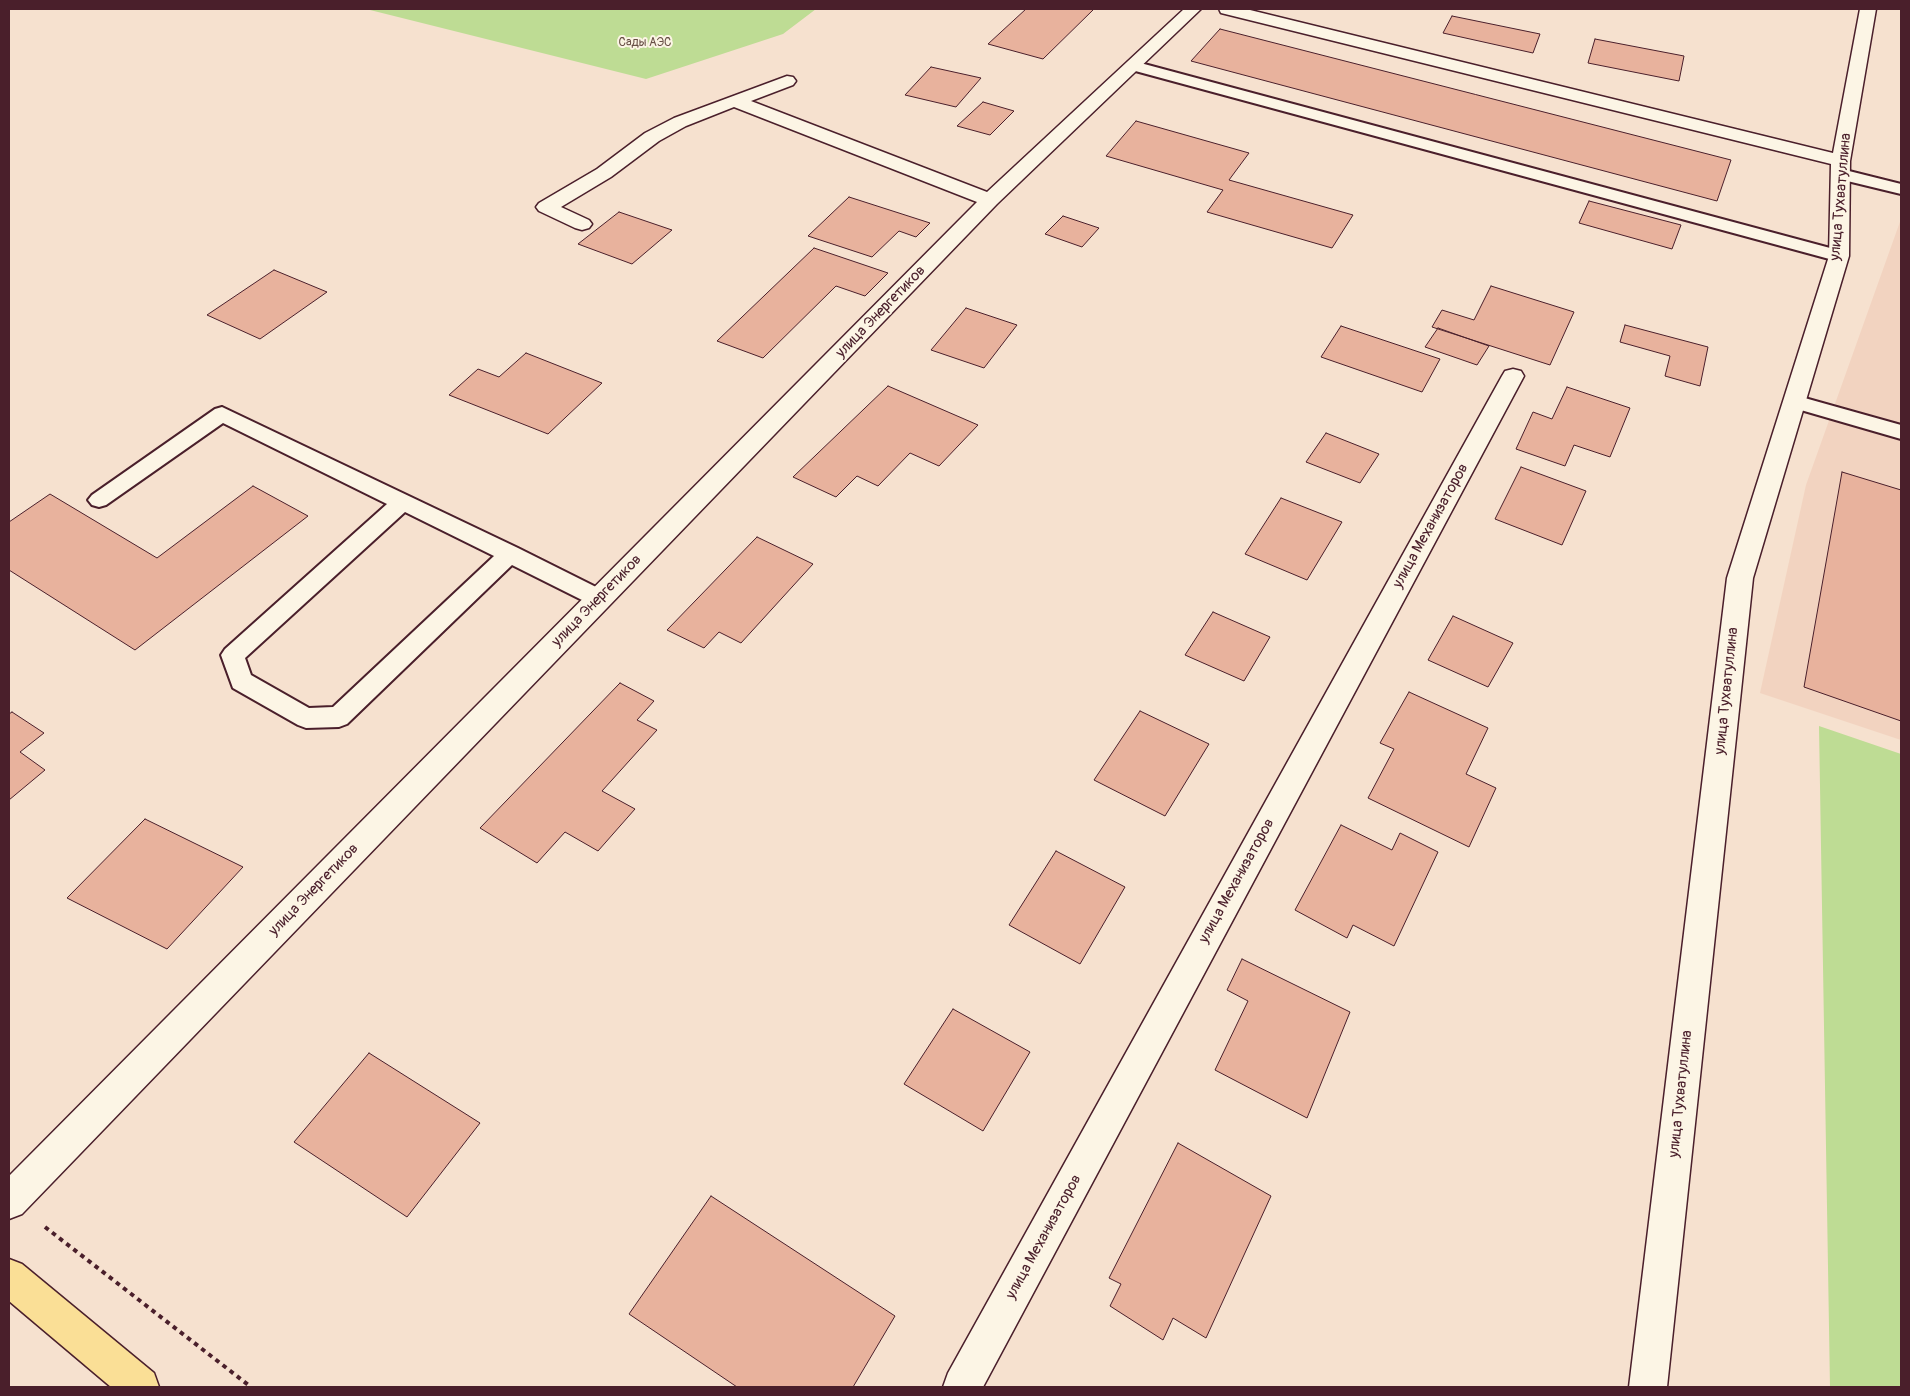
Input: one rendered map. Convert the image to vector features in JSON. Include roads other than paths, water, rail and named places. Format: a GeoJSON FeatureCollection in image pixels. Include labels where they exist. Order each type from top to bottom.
{"type":"FeatureCollection","features":[{"type":"Feature","properties":{"kind":"main road"},"geometry":{"type":"LineString","coordinates":[[9,1277],[140,1387]]}},
{"type":"Feature","properties":{"kind":"street","name":"улица Энергетиков"},"geometry":{"type":"LineString","coordinates":[[9,1200],[990,200],[1193,9]]}},
{"type":"Feature","properties":{"kind":"street"},"geometry":{"type":"LineString","coordinates":[[1227,9],[1841,167]]}},
{"type":"Feature","properties":{"kind":"street","name":"улица Тухватуллина"},"geometry":{"type":"LineString","coordinates":[[1648,1387],[1740,578],[1839,256],[1841,167],[1868,9]]}},
{"type":"Feature","properties":{"kind":"street"},"geometry":{"type":"LineString","coordinates":[[582,224],[546,207],[604,173],[652,137],[680,122],[787,82]]}},
{"type":"Feature","properties":{"kind":"street"},"geometry":{"type":"LineString","coordinates":[[734,101],[990,200]]}},
{"type":"Feature","properties":{"kind":"street","name":"улица Механизаторов"},"geometry":{"type":"LineString","coordinates":[[962,1387],[1513,376]]}},
{"type":"Feature","properties":{"kind":"lane"},"geometry":{"type":"LineString","coordinates":[[1133,66],[1839,256]]}},
{"type":"Feature","properties":{"kind":"lane"},"geometry":{"type":"LineString","coordinates":[[1841,167],[1901,189]]}},
{"type":"Feature","properties":{"kind":"lane"},"geometry":{"type":"LineString","coordinates":[[1794,401],[1901,432]]}},
{"type":"Feature","properties":{"kind":"lane"},"geometry":{"type":"LineString","coordinates":[[99,500],[222,414],[600,599]]}},
{"type":"Feature","properties":{"kind":"lane"},"geometry":{"type":"LineString","coordinates":[[403,502],[233,655],[241,681],[306,718],[339,717],[510,554]]}},
{"type":"Feature","properties":{"kind":"park label","name":"Сады АЭС"},"geometry":{"type":"Point","coordinates":[645,43]}}]}
